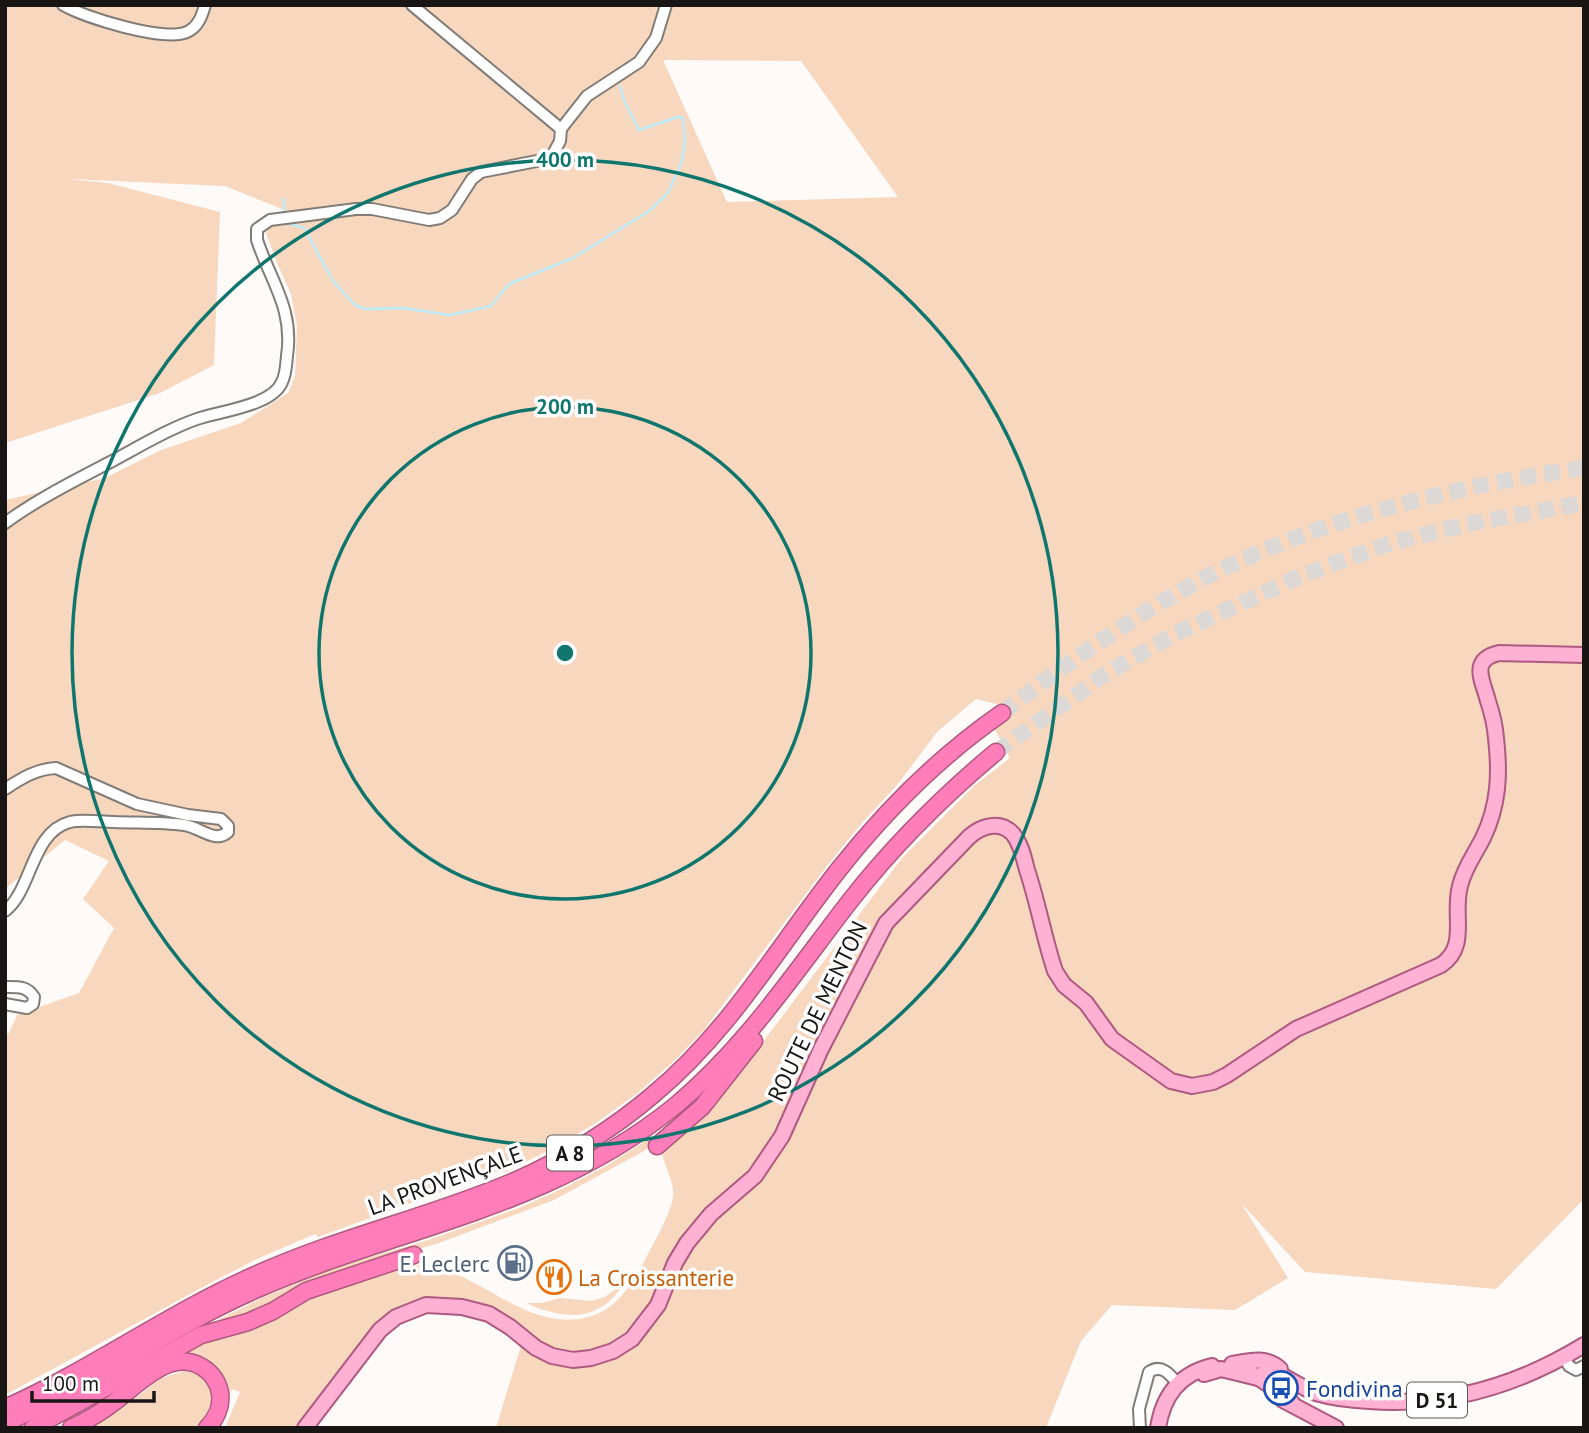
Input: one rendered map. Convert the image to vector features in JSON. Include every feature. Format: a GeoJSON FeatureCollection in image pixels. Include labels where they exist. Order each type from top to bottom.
{"type":"FeatureCollection","features":[{"type":"Feature","properties":{"kind":"highway","name":"LA PROVENÇALE"},"geometry":{"type":"LineString","coordinates":[[5,1408],[56,1383],[182,1311],[253,1276],[329,1246],[507,1184],[564,1157],[604,1132],[666,1084],[724,1025],[840,868],[897,803],[942,761],[1002,713]]}},
{"type":"Feature","properties":{"kind":"highway","name":"LA PROVENÇALE"},"geometry":{"type":"LineString","coordinates":[[5,1423],[38,1408],[203,1315],[253,1291],[312,1266],[504,1202],[555,1181],[600,1158],[654,1122],[713,1071],[747,1035],[893,849],[938,803],[996,752]]}},
{"type":"Feature","properties":{"kind":"highway"},"geometry":{"type":"LineString","coordinates":[[657,1146],[702,1107],[726,1079],[773,1014],[813,951]]}},
{"type":"Feature","properties":{"kind":"highway"},"geometry":{"type":"LineString","coordinates":[[33,1428],[201,1335],[256,1319],[306,1291],[414,1255]]}},
{"type":"Feature","properties":{"kind":"highway"},"geometry":{"type":"LineString","coordinates":[[71,1428],[98,1414],[157,1369],[182,1362],[204,1368],[218,1384],[219,1409],[208,1428]]}},
{"type":"Feature","properties":{"kind":"main road","name":"ROUTE DE MENTON"},"geometry":{"type":"LineString","coordinates":[[305,1428],[380,1330],[396,1317],[426,1305],[462,1307],[489,1314],[536,1348],[563,1358],[591,1358],[613,1351],[632,1339],[659,1305],[675,1263],[687,1242],[711,1214],[755,1176],[782,1136],[821,1049],[886,923],[980,828],[998,827],[1008,830],[1014,836],[1060,981],[1086,1003],[1112,1038],[1180,1085],[1197,1086],[1220,1079],[1296,1029],[1441,965],[1456,950],[1459,889],[1465,870],[1487,830],[1497,796],[1499,773],[1496,737],[1491,709],[1480,675],[1483,663],[1492,655],[1503,653],[1584,655]]}},
{"type":"Feature","properties":{"kind":"main road","name":"D 51"},"geometry":{"type":"LineString","coordinates":[[1253,1373],[1268,1369],[1318,1394],[1349,1399],[1413,1402],[1471,1395],[1500,1387],[1584,1345]]}},
{"type":"Feature","properties":{"kind":"main road"},"geometry":{"type":"LineString","coordinates":[[1157,1428],[1162,1408],[1185,1376],[1206,1368],[1232,1364],[1253,1373],[1292,1403],[1336,1428]]}},
{"type":"Feature","properties":{"kind":"main road"},"geometry":{"type":"LineString","coordinates":[[1177,1386],[1203,1374],[1222,1372],[1244,1377],[1253,1373]]}},
{"type":"Feature","properties":{"kind":"street"},"geometry":{"type":"LineString","coordinates":[[63,5],[90,17],[146,32],[178,35],[191,31],[201,19],[205,5]]}},
{"type":"Feature","properties":{"kind":"street"},"geometry":{"type":"LineString","coordinates":[[412,5],[561,129]]}},
{"type":"Feature","properties":{"kind":"street"},"geometry":{"type":"LineString","coordinates":[[5,523],[44,498],[178,426],[257,402],[275,393],[285,372],[289,324],[257,240],[257,229],[270,220],[372,209],[417,219],[440,218],[452,210],[472,179],[481,172],[542,160],[553,154],[560,141],[561,129],[587,96],[639,62],[656,38],[666,5]]}},
{"type":"Feature","properties":{"kind":"street"},"geometry":{"type":"LineString","coordinates":[[5,789],[30,774],[56,768],[137,804],[188,816],[221,819],[228,826],[228,832],[223,837],[216,838],[186,825],[71,822],[54,831],[37,853],[19,896],[5,911]]}},
{"type":"Feature","properties":{"kind":"street"},"geometry":{"type":"LineString","coordinates":[[5,987],[22,987],[30,990],[34,997],[33,1004],[27,1008],[5,1004]]}},
{"type":"Feature","properties":{"kind":"street"},"geometry":{"type":"LineString","coordinates":[[1564,1357],[1569,1366],[1576,1370],[1584,1366]]}},
{"type":"Feature","properties":{"kind":"street"},"geometry":{"type":"LineString","coordinates":[[1140,1428],[1139,1409],[1149,1372],[1155,1368],[1162,1369],[1177,1386]]}},
{"type":"Feature","properties":{"kind":"shaded area"},"geometry":{"type":"Polygon","coordinates":[[[5,5],[1584,5],[1584,1199],[1496,1289],[1305,1272],[1241,1203],[1288,1278],[1235,1310],[1112,1305],[1081,1341],[1046,1428],[496,1428],[525,1332],[507,1319],[405,1308],[298,1428],[225,1428],[240,1392],[232,1389],[226,1401],[226,1390],[172,1355],[282,1309],[384,1271],[405,1266],[428,1266],[450,1272],[512,1304],[555,1319],[591,1316],[620,1298],[640,1269],[671,1205],[673,1189],[662,1148],[728,1088],[902,858],[975,785],[1010,758],[994,728],[1008,717],[996,704],[976,699],[938,731],[897,785],[861,824],[704,1030],[639,1092],[596,1123],[503,1173],[502,1170],[318,1237],[315,1234],[259,1258],[5,1395],[5,1035],[9,1033],[17,1015],[79,993],[114,928],[83,899],[109,861],[65,840],[5,889],[5,500],[105,478],[161,450],[241,423],[288,393],[295,376],[297,326],[291,294],[266,233],[273,224],[302,217],[225,186],[68,179],[108,183],[220,212],[214,365],[160,393],[5,443],[5,5]],[[663,60],[727,202],[898,197],[801,61],[663,60]]]}},
{"type":"Feature","properties":{"kind":"shaded area"},"geometry":{"type":"Polygon","coordinates":[[[722,1078],[681,1121],[644,1151],[554,1200],[436,1244],[397,1255],[262,1310],[206,1326],[327,1270],[428,1240],[519,1208],[566,1187],[608,1165],[656,1134],[722,1078]]]}},
{"type":"Feature","properties":{"kind":"shaded area"},"geometry":{"type":"Polygon","coordinates":[[[624,1283],[604,1305],[580,1314],[554,1313],[526,1303],[542,1303],[560,1298],[591,1301],[605,1297],[624,1283]]]}},
{"type":"Feature","properties":{"kind":"shaded area"},"geometry":{"type":"Polygon","coordinates":[[[184,1371],[204,1379],[211,1393],[208,1411],[196,1428],[88,1428],[122,1409],[161,1378],[184,1371]]]}},
{"type":"Feature","properties":{"kind":"waterway"},"geometry":{"type":"LineString","coordinates":[[285,220],[286,223],[304,228],[333,281],[355,305],[366,309],[403,308],[450,315],[491,306],[509,284],[573,258],[649,211],[668,193],[682,161],[685,140],[683,118],[678,117],[639,130],[625,103],[620,86]]}},
{"type":"Feature","properties":{"kind":"waterway"},"geometry":{"type":"LineString","coordinates":[[284,199],[284,213]]}},
{"type":"Feature","properties":{"kind":"tunnel"},"geometry":{"type":"LineString","coordinates":[[1002,713],[1072,661],[1169,598],[1239,561],[1286,541],[1334,524],[1434,496],[1584,468]]}},
{"type":"Feature","properties":{"kind":"tunnel"},"geometry":{"type":"LineString","coordinates":[[996,752],[1104,675],[1169,637],[1300,576],[1391,543],[1468,524],[1584,503]]}},
{"type":"Feature","properties":{"kind":"place","name":"E. Leclerc"},"geometry":{"type":"Point","coordinates":[515,1263]}},
{"type":"Feature","properties":{"kind":"place","name":"La Croissanterie"},"geometry":{"type":"Point","coordinates":[554,1277]}},
{"type":"Feature","properties":{"kind":"place","name":"Fondivina"},"geometry":{"type":"Point","coordinates":[1281,1388]}}]}
